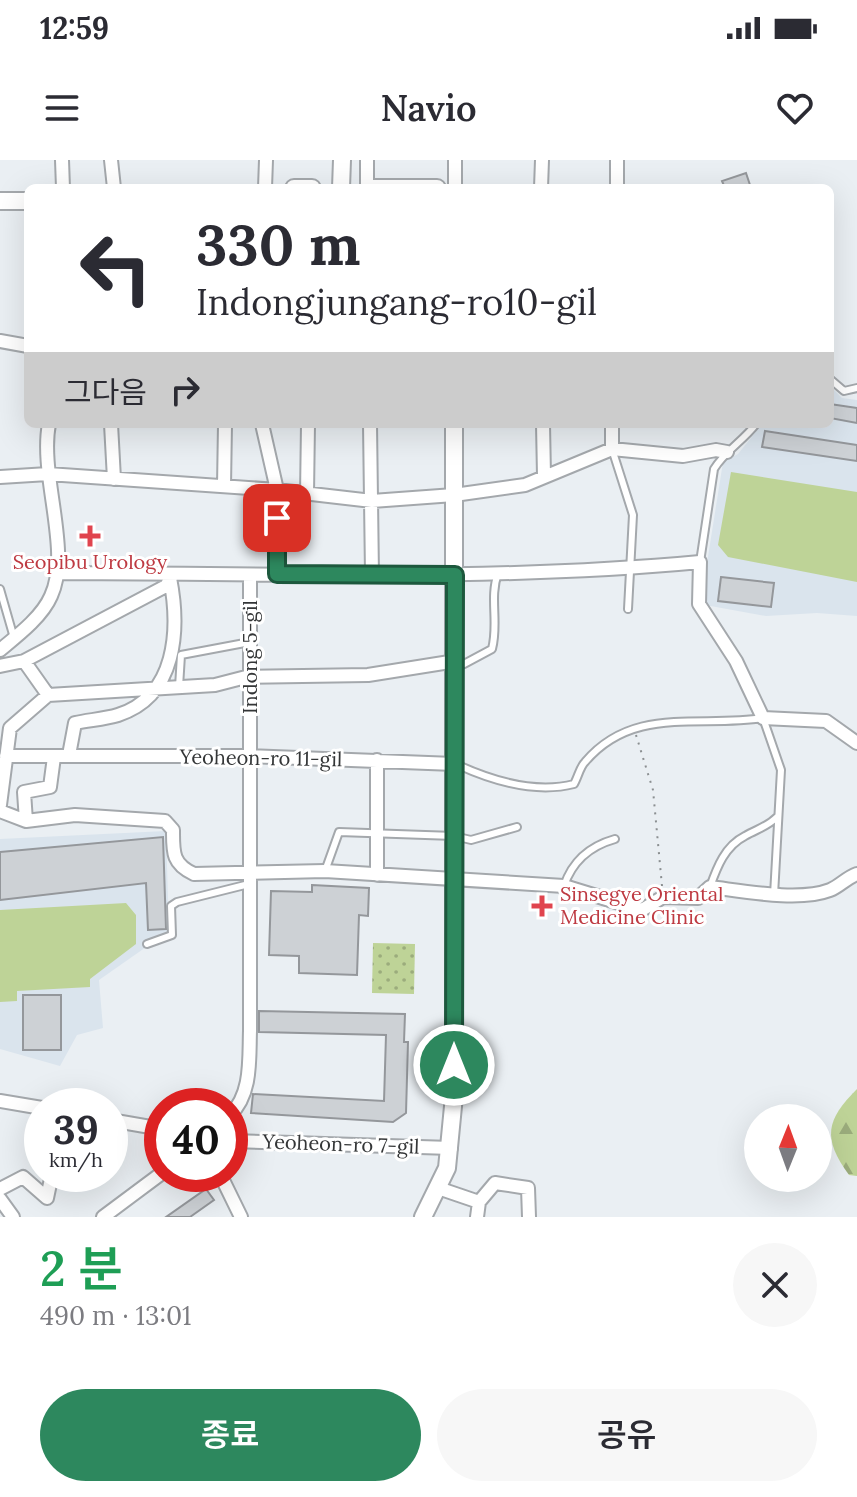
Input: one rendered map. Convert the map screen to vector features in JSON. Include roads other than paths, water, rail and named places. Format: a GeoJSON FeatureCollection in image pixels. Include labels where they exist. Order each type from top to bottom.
{"type":"FeatureCollection","features":[{"type":"Feature","properties":{"kind":"street"},"geometry":{"type":"LineString","coordinates":[[62,160],[63,184]]}},
{"type":"Feature","properties":{"kind":"street"},"geometry":{"type":"LineString","coordinates":[[111,160],[114,184]]}},
{"type":"Feature","properties":{"kind":"street"},"geometry":{"type":"LineString","coordinates":[[265,184],[266,160]]}},
{"type":"Feature","properties":{"kind":"street"},"geometry":{"type":"LineString","coordinates":[[341,184],[342,160]]}},
{"type":"Feature","properties":{"kind":"street"},"geometry":{"type":"LineString","coordinates":[[367,160],[368,184]]}},
{"type":"Feature","properties":{"kind":"street"},"geometry":{"type":"LineString","coordinates":[[455,160],[455,184]]}},
{"type":"Feature","properties":{"kind":"street"},"geometry":{"type":"LineString","coordinates":[[541,184],[542,160]]}},
{"type":"Feature","properties":{"kind":"street"},"geometry":{"type":"LineString","coordinates":[[617,160],[617,184]]}},
{"type":"Feature","properties":{"kind":"street"},"geometry":{"type":"LineString","coordinates":[[0,193],[24,193]]}},
{"type":"Feature","properties":{"kind":"street"},"geometry":{"type":"LineString","coordinates":[[0,201],[24,201]]}},
{"type":"Feature","properties":{"kind":"street"},"geometry":{"type":"LineString","coordinates":[[0,341],[24,345]]}},
{"type":"Feature","properties":{"kind":"street"},"geometry":{"type":"LineString","coordinates":[[0,650],[51,599],[56,573],[54,509],[45,444],[48,428]]}},
{"type":"Feature","properties":{"kind":"street"},"geometry":{"type":"LineString","coordinates":[[111,428],[114,479]]}},
{"type":"Feature","properties":{"kind":"street"},"geometry":{"type":"LineString","coordinates":[[224,486],[225,428]]}},
{"type":"Feature","properties":{"kind":"street"},"geometry":{"type":"LineString","coordinates":[[263,428],[277,490],[277,574]]}},
{"type":"Feature","properties":{"kind":"street"},"geometry":{"type":"LineString","coordinates":[[307,494],[308,428]]}},
{"type":"Feature","properties":{"kind":"street"},"geometry":{"type":"LineString","coordinates":[[370,428],[372,575]]}},
{"type":"Feature","properties":{"kind":"street"},"geometry":{"type":"LineString","coordinates":[[423,1217],[438,1188],[451,1148],[456,661],[451,428]]}},
{"type":"Feature","properties":{"kind":"street"},"geometry":{"type":"LineString","coordinates":[[543,428],[544,476]]}},
{"type":"Feature","properties":{"kind":"street"},"geometry":{"type":"LineString","coordinates":[[612,428],[612,449]]}},
{"type":"Feature","properties":{"kind":"street"},"geometry":{"type":"LineString","coordinates":[[0,477],[48,474],[277,490],[372,501],[454,495],[525,485],[612,449],[683,456],[716,450],[727,452]]}},
{"type":"Feature","properties":{"kind":"street"},"geometry":{"type":"LineString","coordinates":[[56,573],[171,576],[455,575],[631,569],[700,562],[699,604],[736,661],[763,718],[826,721],[857,743]]}},
{"type":"Feature","properties":{"kind":"street","name":"Indong 5-gil"},"geometry":{"type":"LineString","coordinates":[[245,1088],[252,878],[250,575]]}},
{"type":"Feature","properties":{"kind":"street"},"geometry":{"type":"LineString","coordinates":[[0,666],[24,661],[166,586],[171,576]]}},
{"type":"Feature","properties":{"kind":"street"},"geometry":{"type":"LineString","coordinates":[[69,755],[75,723],[119,715],[159,688],[170,657],[177,616],[171,576]]}},
{"type":"Feature","properties":{"kind":"street"},"geometry":{"type":"LineString","coordinates":[[24,661],[48,695]]}},
{"type":"Feature","properties":{"kind":"street"},"geometry":{"type":"LineString","coordinates":[[456,661],[368,675],[250,677],[215,685],[48,695],[10,728],[0,808],[26,821],[75,815],[165,821],[173,830],[174,859],[179,868],[194,874],[252,878],[325,871],[564,886],[635,910],[642,910],[663,897],[698,898],[710,887],[774,895],[831,890],[844,878],[857,874]]}},
{"type":"Feature","properties":{"kind":"street","name":"Yeoheon-ro 11-gil"},"geometry":{"type":"LineString","coordinates":[[6,756],[250,756],[454,764]]}},
{"type":"Feature","properties":{"kind":"street"},"geometry":{"type":"LineString","coordinates":[[26,821],[24,792],[50,787],[54,757]]}},
{"type":"Feature","properties":{"kind":"street"},"geometry":{"type":"LineString","coordinates":[[377,760],[377,875]]}},
{"type":"Feature","properties":{"kind":"street"},"geometry":{"type":"LineString","coordinates":[[0,1101],[24,1105]]}},
{"type":"Feature","properties":{"kind":"street","name":"Yeoheon-ro 7-gil"},"geometry":{"type":"LineString","coordinates":[[248,1142],[451,1148]]}},
{"type":"Feature","properties":{"kind":"street"},"geometry":{"type":"LineString","coordinates":[[0,1189],[24,1178]]}},
{"type":"Feature","properties":{"kind":"street"},"geometry":{"type":"LineString","coordinates":[[477,1217],[479,1202],[495,1183],[528,1188],[529,1217]]}},
{"type":"Feature","properties":{"kind":"street"},"geometry":{"type":"LineString","coordinates":[[103,1217],[144,1186]]}},
{"type":"Feature","properties":{"kind":"street"},"geometry":{"type":"LineString","coordinates":[[438,1188],[479,1202]]}},
{"type":"Feature","properties":{"kind":"street"},"geometry":{"type":"LineString","coordinates":[[229,1192],[241,1217]]}},
{"type":"Feature","properties":{"kind":"street"},"geometry":{"type":"LineString","coordinates":[[0,1199],[13,1217]]}},
{"type":"Feature","properties":{"kind":"lane"},"geometry":{"type":"LineString","coordinates":[[834,382],[844,391],[857,388]]}},
{"type":"Feature","properties":{"kind":"lane"},"geometry":{"type":"LineString","coordinates":[[700,562],[714,469],[753,428]]}},
{"type":"Feature","properties":{"kind":"lane"},"geometry":{"type":"LineString","coordinates":[[612,449],[633,515],[628,609]]}},
{"type":"Feature","properties":{"kind":"lane"},"geometry":{"type":"LineString","coordinates":[[456,661],[464,664],[492,649],[496,635],[492,589],[498,573]]}},
{"type":"Feature","properties":{"kind":"lane"},"geometry":{"type":"LineString","coordinates":[[0,589],[14,638]]}},
{"type":"Feature","properties":{"kind":"lane"},"geometry":{"type":"LineString","coordinates":[[179,687],[181,655],[250,642]]}},
{"type":"Feature","properties":{"kind":"lane"},"geometry":{"type":"LineString","coordinates":[[454,764],[503,784],[574,784],[583,763],[633,726],[663,721],[763,718],[781,770],[774,895]]}},
{"type":"Feature","properties":{"kind":"lane"},"geometry":{"type":"LineString","coordinates":[[710,887],[719,860],[741,837],[767,827],[777,817]]}},
{"type":"Feature","properties":{"kind":"lane"},"geometry":{"type":"LineString","coordinates":[[325,871],[339,832],[454,836],[471,840],[517,827]]}},
{"type":"Feature","properties":{"kind":"lane"},"geometry":{"type":"LineString","coordinates":[[564,886],[569,870],[586,854],[599,844],[615,839]]}},
{"type":"Feature","properties":{"kind":"lane"},"geometry":{"type":"LineString","coordinates":[[147,944],[172,935],[171,906],[177,902],[252,878]]}},
{"type":"Feature","properties":{"kind":"place","name":"Seopibu Urology"},"geometry":{"type":"Point","coordinates":[90,536]}},
{"type":"Feature","properties":{"kind":"place","name":"Sinsegye Oriental Medicine Clinic"},"geometry":{"type":"Point","coordinates":[542,906]}}]}
